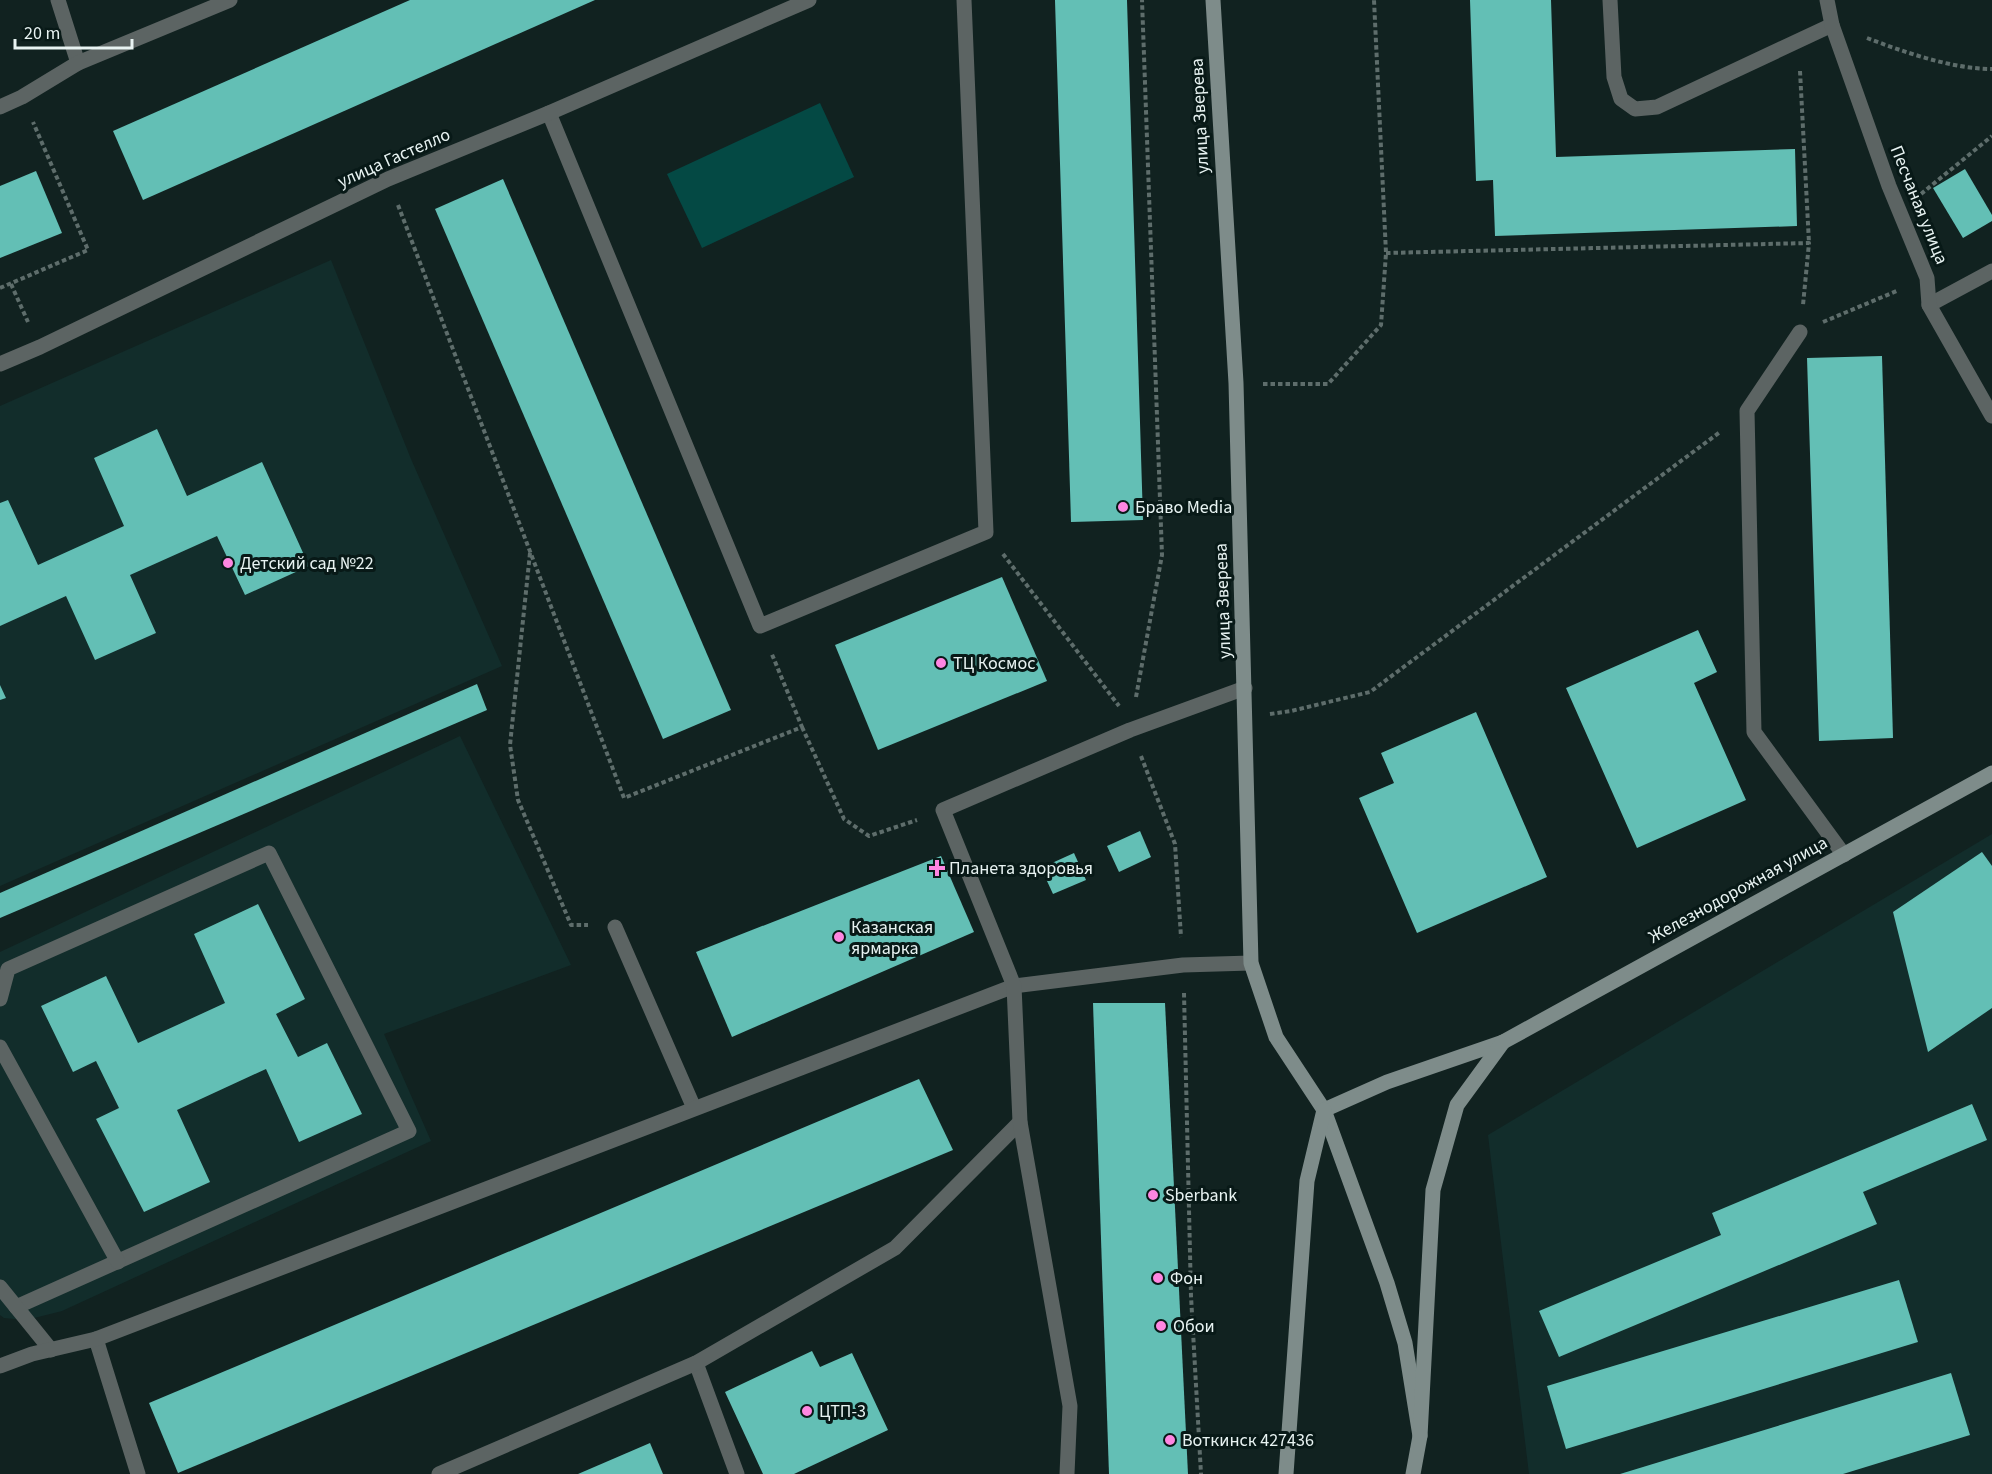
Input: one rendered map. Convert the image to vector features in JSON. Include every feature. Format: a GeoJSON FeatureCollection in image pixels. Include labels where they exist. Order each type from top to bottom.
{"type":"FeatureCollection","features":[{"type":"Feature","properties":{"kind":"main road","name":"улица Зверева"},"geometry":{"type":"LineString","coordinates":[[1213,0],[1236,383],[1251,963],[1276,1036],[1324,1110],[1388,1283],[1405,1343],[1420,1436]]}},
{"type":"Feature","properties":{"kind":"main road","name":"Железнодорожная улица"},"geometry":{"type":"LineString","coordinates":[[1324,1110],[1387,1082],[1503,1042],[1992,773]]}},
{"type":"Feature","properties":{"kind":"main road"},"geometry":{"type":"LineString","coordinates":[[1413,1474],[1420,1436],[1433,1190],[1457,1105],[1503,1042]]}},
{"type":"Feature","properties":{"kind":"main road"},"geometry":{"type":"LineString","coordinates":[[1286,1474],[1306,1181],[1324,1110]]}},
{"type":"Feature","properties":{"kind":"street"},"geometry":{"type":"LineString","coordinates":[[58,0],[78,63]]}},
{"type":"Feature","properties":{"kind":"street"},"geometry":{"type":"LineString","coordinates":[[0,106],[22,97],[78,63],[230,0]]}},
{"type":"Feature","properties":{"kind":"street","name":"улица Гастелло"},"geometry":{"type":"LineString","coordinates":[[0,364],[40,347],[388,179],[549,113],[808,0]]}},
{"type":"Feature","properties":{"kind":"street"},"geometry":{"type":"LineString","coordinates":[[549,113],[760,626],[986,532],[964,0]]}},
{"type":"Feature","properties":{"kind":"street"},"geometry":{"type":"LineString","coordinates":[[1610,0],[1614,77],[1621,99],[1635,109],[1657,107],[1832,25]]}},
{"type":"Feature","properties":{"kind":"street","name":"Песчаная улица"},"geometry":{"type":"LineString","coordinates":[[1827,0],[1832,25],[1889,186],[1927,278],[1929,305],[1992,416]]}},
{"type":"Feature","properties":{"kind":"street"},"geometry":{"type":"LineString","coordinates":[[1929,305],[1992,271]]}},
{"type":"Feature","properties":{"kind":"street"},"geometry":{"type":"LineString","coordinates":[[1800,332],[1747,411],[1754,732],[1844,855]]}},
{"type":"Feature","properties":{"kind":"street"},"geometry":{"type":"LineString","coordinates":[[1067,1474],[1070,1406],[1020,1122],[1014,986],[943,810],[1130,730],[1245,688]]}},
{"type":"Feature","properties":{"kind":"street"},"geometry":{"type":"LineString","coordinates":[[0,999],[8,969],[269,853],[409,1131],[16,1307]]}},
{"type":"Feature","properties":{"kind":"street"},"geometry":{"type":"LineString","coordinates":[[615,927],[694,1108]]}},
{"type":"Feature","properties":{"kind":"street"},"geometry":{"type":"LineString","coordinates":[[0,1366],[96,1339],[1014,986],[1183,965],[1251,963]]}},
{"type":"Feature","properties":{"kind":"street"},"geometry":{"type":"LineString","coordinates":[[0,1047],[118,1262]]}},
{"type":"Feature","properties":{"kind":"street"},"geometry":{"type":"LineString","coordinates":[[439,1474],[696,1363],[895,1248],[1020,1122]]}},
{"type":"Feature","properties":{"kind":"street"},"geometry":{"type":"LineString","coordinates":[[0,1287],[51,1350]]}},
{"type":"Feature","properties":{"kind":"street"},"geometry":{"type":"LineString","coordinates":[[96,1339],[138,1474]]}},
{"type":"Feature","properties":{"kind":"street"},"geometry":{"type":"LineString","coordinates":[[696,1363],[737,1474]]}},
{"type":"Feature","properties":{"kind":"path"},"geometry":{"type":"LineString","coordinates":[[1130,730],[1162,555],[1142,0]]}},
{"type":"Feature","properties":{"kind":"path"},"geometry":{"type":"LineString","coordinates":[[1236,383],[1328,384],[1381,325],[1386,253],[1374,0]]}},
{"type":"Feature","properties":{"kind":"path"},"geometry":{"type":"LineString","coordinates":[[1832,25],[1911,54],[1980,69],[1992,69]]}},
{"type":"Feature","properties":{"kind":"path"},"geometry":{"type":"LineString","coordinates":[[1798,40],[1809,243],[1800,332],[1927,278]]}},
{"type":"Feature","properties":{"kind":"path"},"geometry":{"type":"LineString","coordinates":[[0,288],[88,250],[22,97]]}},
{"type":"Feature","properties":{"kind":"path"},"geometry":{"type":"LineString","coordinates":[[1899,212],[1992,136]]}},
{"type":"Feature","properties":{"kind":"path"},"geometry":{"type":"LineString","coordinates":[[388,179],[624,798],[802,727]]}},
{"type":"Feature","properties":{"kind":"path"},"geometry":{"type":"LineString","coordinates":[[1386,253],[1809,243]]}},
{"type":"Feature","properties":{"kind":"path"},"geometry":{"type":"LineString","coordinates":[[11,284],[40,347]]}},
{"type":"Feature","properties":{"kind":"path"},"geometry":{"type":"LineString","coordinates":[[1246,718],[1291,711],[1370,693],[1747,411]]}},
{"type":"Feature","properties":{"kind":"path"},"geometry":{"type":"LineString","coordinates":[[986,532],[1117,703],[1175,844],[1183,965],[1191,1296],[1201,1474]]}},
{"type":"Feature","properties":{"kind":"path"},"geometry":{"type":"LineString","coordinates":[[530,551],[510,745],[518,800],[571,925],[615,927]]}},
{"type":"Feature","properties":{"kind":"path"},"geometry":{"type":"LineString","coordinates":[[760,626],[844,819],[869,836],[943,810]]}},
{"type":"Feature","properties":{"kind":"shaded area"},"geometry":{"type":"Polygon","coordinates":[[[820,103],[854,177],[702,248],[667,174],[820,103]]]}},
{"type":"Feature","properties":{"kind":"shaded area","name":"Детский сад №22"},"geometry":{"type":"Polygon","coordinates":[[[331,260],[411,459],[502,666],[0,886],[0,406],[331,260]]]}},
{"type":"Feature","properties":{"kind":"shaded area"},"geometry":{"type":"Polygon","coordinates":[[[460,736],[571,965],[384,1034],[431,1141],[62,1311],[26,1320],[4,1318],[0,1315],[0,952],[460,736]]]}},
{"type":"Feature","properties":{"kind":"shaded area"},"geometry":{"type":"Polygon","coordinates":[[[1992,834],[1992,1474],[1529,1474],[1488,1135],[1992,834]]]}},
{"type":"Feature","properties":{"kind":"building"},"geometry":{"type":"Polygon","coordinates":[[[410,0],[595,0],[143,200],[113,131],[410,0]]]}},
{"type":"Feature","properties":{"kind":"building"},"geometry":{"type":"Polygon","coordinates":[[[1055,0],[1127,0],[1143,520],[1071,522],[1055,0]]]}},
{"type":"Feature","properties":{"kind":"building"},"geometry":{"type":"Polygon","coordinates":[[[1470,0],[1551,0],[1556,157],[1795,149],[1797,226],[1495,236],[1493,180],[1476,181],[1470,0]]]}},
{"type":"Feature","properties":{"kind":"building"},"geometry":{"type":"Polygon","coordinates":[[[1965,169],[1992,215],[1992,221],[1963,238],[1933,188],[1965,169]]]}},
{"type":"Feature","properties":{"kind":"building"},"geometry":{"type":"Polygon","coordinates":[[[36,171],[62,233],[0,258],[0,186],[36,171]]]}},
{"type":"Feature","properties":{"kind":"building"},"geometry":{"type":"Polygon","coordinates":[[[503,179],[731,710],[663,739],[435,209],[503,179]]]}},
{"type":"Feature","properties":{"kind":"building"},"geometry":{"type":"Polygon","coordinates":[[[1882,356],[1893,738],[1819,741],[1807,358],[1882,356]]]}},
{"type":"Feature","properties":{"kind":"building"},"geometry":{"type":"Polygon","coordinates":[[[157,429],[187,496],[262,462],[309,566],[245,595],[217,536],[130,575],[156,633],[95,660],[66,596],[0,626],[0,503],[8,500],[38,565],[124,526],[94,458],[157,429]]]}},
{"type":"Feature","properties":{"kind":"building","name":"ТЦ Космос"},"geometry":{"type":"Polygon","coordinates":[[[1002,577],[1047,681],[878,750],[835,645],[1002,577]]]}},
{"type":"Feature","properties":{"kind":"building"},"geometry":{"type":"Polygon","coordinates":[[[1698,630],[1717,672],[1694,683],[1746,800],[1637,848],[1566,688],[1698,630]]]}},
{"type":"Feature","properties":{"kind":"building"},"geometry":{"type":"Polygon","coordinates":[[[477,684],[487,710],[0,918],[0,893],[477,684]]]}},
{"type":"Feature","properties":{"kind":"building"},"geometry":{"type":"Polygon","coordinates":[[[0,685],[6,698],[0,700],[0,685]]]}},
{"type":"Feature","properties":{"kind":"building"},"geometry":{"type":"Polygon","coordinates":[[[1476,712],[1547,877],[1417,933],[1359,798],[1394,783],[1381,753],[1476,712]]]}},
{"type":"Feature","properties":{"kind":"building"},"geometry":{"type":"Polygon","coordinates":[[[1140,831],[1151,857],[1119,872],[1107,846],[1140,831]]]}},
{"type":"Feature","properties":{"kind":"building"},"geometry":{"type":"Polygon","coordinates":[[[1982,852],[1992,866],[1992,1008],[1928,1052],[1893,912],[1982,852]]]}},
{"type":"Feature","properties":{"kind":"building"},"geometry":{"type":"Polygon","coordinates":[[[1074,853],[1086,880],[1053,894],[1041,868],[1074,853]]]}},
{"type":"Feature","properties":{"kind":"building"},"geometry":{"type":"Polygon","coordinates":[[[941,856],[974,932],[732,1037],[696,952],[941,856]]]}},
{"type":"Feature","properties":{"kind":"building"},"geometry":{"type":"Polygon","coordinates":[[[258,904],[305,999],[276,1014],[298,1057],[327,1043],[362,1114],[299,1142],[266,1069],[177,1110],[210,1182],[144,1212],[96,1119],[119,1108],[96,1061],[73,1072],[41,1006],[106,976],[138,1043],[225,1003],[194,934],[258,904]]]}},
{"type":"Feature","properties":{"kind":"building"},"geometry":{"type":"Polygon","coordinates":[[[1093,1003],[1165,1003],[1188,1474],[1109,1474],[1093,1003]]]}},
{"type":"Feature","properties":{"kind":"building"},"geometry":{"type":"Polygon","coordinates":[[[919,1079],[953,1150],[178,1473],[149,1403],[919,1079]]]}},
{"type":"Feature","properties":{"kind":"building"},"geometry":{"type":"Polygon","coordinates":[[[1972,1104],[1987,1140],[1863,1192],[1877,1224],[1559,1357],[1539,1311],[1721,1235],[1712,1213],[1972,1104]]]}},
{"type":"Feature","properties":{"kind":"building"},"geometry":{"type":"Polygon","coordinates":[[[1899,1280],[1918,1342],[1566,1449],[1547,1386],[1899,1280]]]}},
{"type":"Feature","properties":{"kind":"building","name":"ЦТП-3"},"geometry":{"type":"Polygon","coordinates":[[[812,1351],[820,1367],[852,1353],[888,1430],[794,1474],[763,1474],[725,1392],[812,1351]]]}},
{"type":"Feature","properties":{"kind":"building"},"geometry":{"type":"Polygon","coordinates":[[[1951,1373],[1970,1435],[1843,1474],[1620,1474],[1951,1373]]]}},
{"type":"Feature","properties":{"kind":"building"},"geometry":{"type":"Polygon","coordinates":[[[650,1443],[663,1474],[578,1474],[650,1443]]]}},
{"type":"Feature","properties":{"kind":"place","name":"Браво Media"},"geometry":{"type":"Point","coordinates":[1123,507]}},
{"type":"Feature","properties":{"kind":"place","name":"Детский сад №22"},"geometry":{"type":"Point","coordinates":[228,563]}},
{"type":"Feature","properties":{"kind":"place","name":"ТЦ Космос"},"geometry":{"type":"Point","coordinates":[941,663]}},
{"type":"Feature","properties":{"kind":"place","name":"Планета здоровья"},"geometry":{"type":"Point","coordinates":[937,868]}},
{"type":"Feature","properties":{"kind":"place","name":"Казанская ярмарка"},"geometry":{"type":"Point","coordinates":[839,937]}},
{"type":"Feature","properties":{"kind":"place","name":"Sberbank"},"geometry":{"type":"Point","coordinates":[1153,1195]}},
{"type":"Feature","properties":{"kind":"place","name":"Фон"},"geometry":{"type":"Point","coordinates":[1158,1278]}},
{"type":"Feature","properties":{"kind":"place","name":"Обои"},"geometry":{"type":"Point","coordinates":[1161,1326]}},
{"type":"Feature","properties":{"kind":"place","name":"ЦТП-3"},"geometry":{"type":"Point","coordinates":[807,1411]}},
{"type":"Feature","properties":{"kind":"place","name":"Воткинск 427436"},"geometry":{"type":"Point","coordinates":[1170,1440]}}]}
